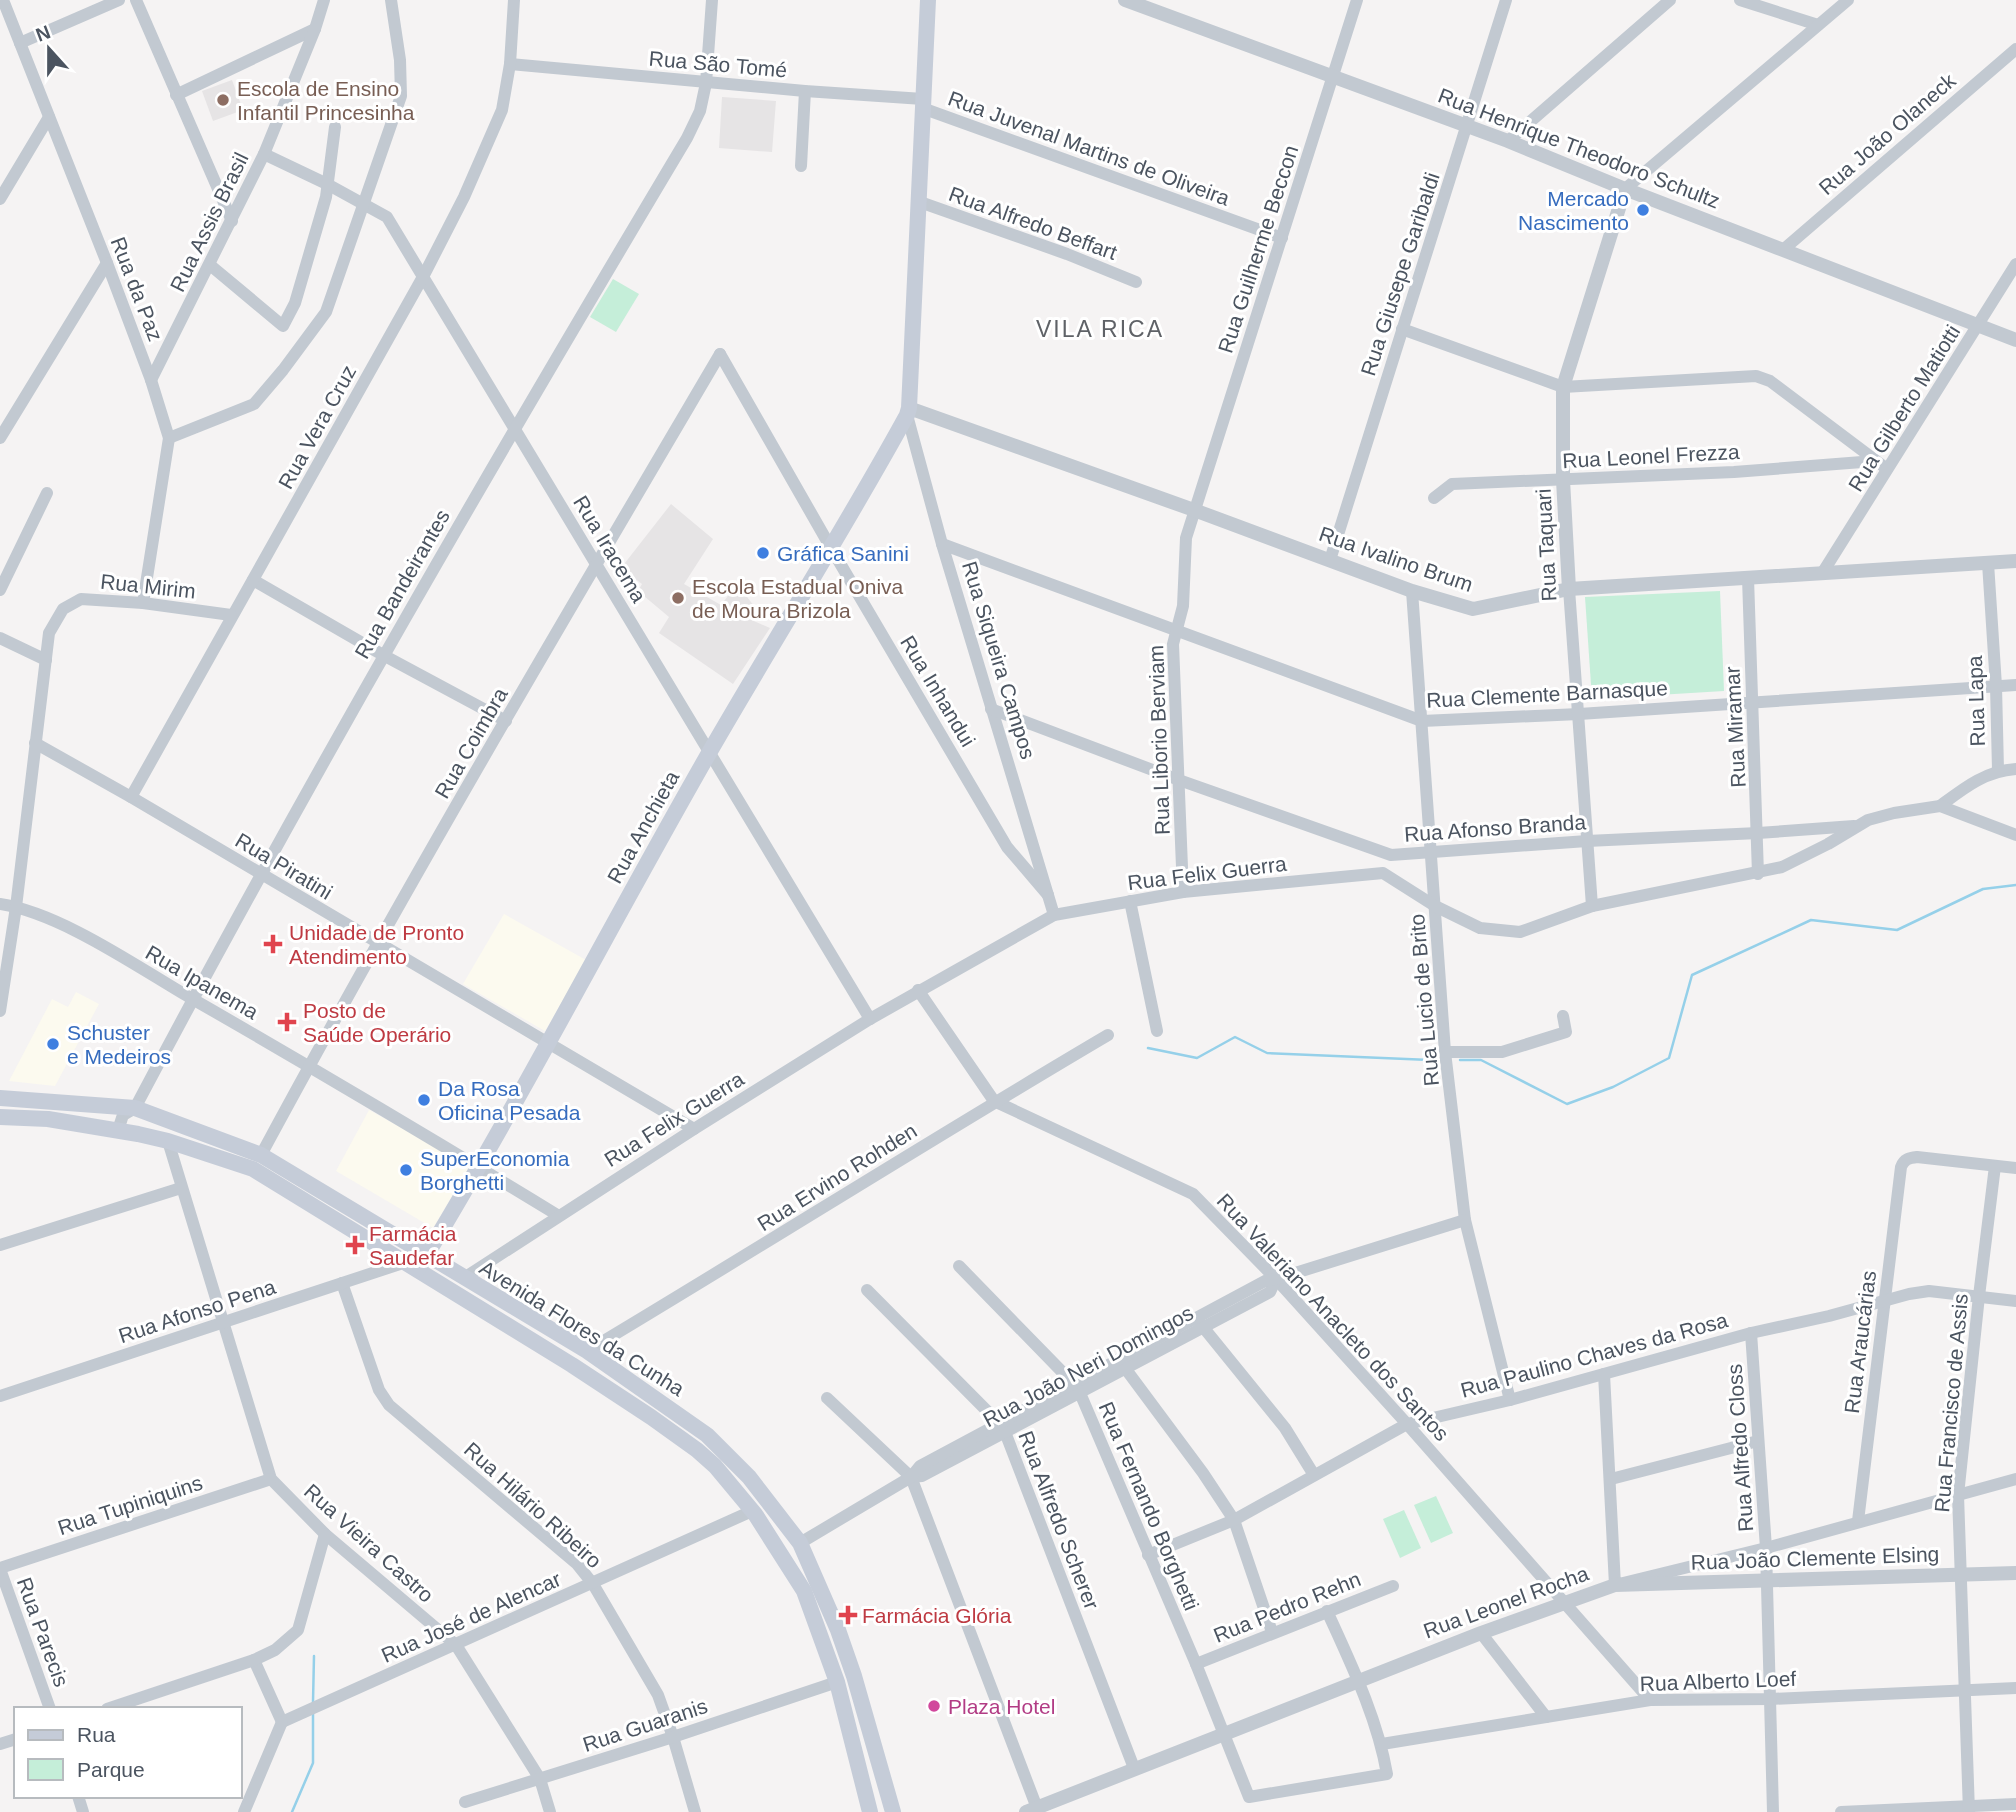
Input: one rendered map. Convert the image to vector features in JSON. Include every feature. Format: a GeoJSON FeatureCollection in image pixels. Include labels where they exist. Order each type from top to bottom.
{"type":"FeatureCollection","features":[{"type":"Feature","properties":{"kind":"main road","name":"Rua Siqueira Campos"},"geometry":{"type":"LineString","coordinates":[[908,412],[928,0]]}},
{"type":"Feature","properties":{"kind":"main road","name":"Rua Anchieta"},"geometry":{"type":"LineString","coordinates":[[412,1265],[427,1255],[709,753],[908,412]]}},
{"type":"Feature","properties":{"kind":"main road","name":"Avenida Flores da Cunha"},"geometry":{"type":"LineString","coordinates":[[0,1098],[135,1108],[261,1155],[587,1352],[707,1435],[749,1477],[800,1543],[838,1630],[854,1676],[893,1812]]}},
{"type":"Feature","properties":{"kind":"main road","name":"Avenida Flores da Cunha"},"geometry":{"type":"LineString","coordinates":[[0,1117],[48,1119],[167,1140],[253,1169],[572,1365],[675,1433],[715,1466],[752,1511],[804,1591],[837,1682],[870,1812]]}},
{"type":"Feature","properties":{"kind":"main road"},"geometry":{"type":"LineString","coordinates":[[752,1511],[764,1505],[782,1519]]}},
{"type":"Feature","properties":{"kind":"main road"},"geometry":{"type":"LineString","coordinates":[[763,1525],[789,1547],[800,1543]]}},
{"type":"Feature","properties":{"kind":"street","name":"Rua da Paz"},"geometry":{"type":"LineString","coordinates":[[3,0],[107,263],[151,380],[169,438],[143,603]]}},
{"type":"Feature","properties":{"kind":"street"},"geometry":{"type":"LineString","coordinates":[[20,43],[119,0]]}},
{"type":"Feature","properties":{"kind":"street"},"geometry":{"type":"LineString","coordinates":[[136,0],[232,221]]}},
{"type":"Feature","properties":{"kind":"street","name":"Rua Assis Brasil"},"geometry":{"type":"LineString","coordinates":[[151,380],[264,154],[315,29],[324,0]]}},
{"type":"Feature","properties":{"kind":"street"},"geometry":{"type":"LineString","coordinates":[[169,438],[254,404],[326,312],[401,96],[400,60],[391,0]]}},
{"type":"Feature","properties":{"kind":"street","name":"Rua Vera Cruz"},"geometry":{"type":"LineString","coordinates":[[131,797],[424,275],[464,197],[502,110],[510,64],[514,0]]}},
{"type":"Feature","properties":{"kind":"street","name":"Rua Bandeirantes"},"geometry":{"type":"LineString","coordinates":[[135,1108],[383,654],[514,427],[687,138],[700,111],[706,83],[712,0]]}},
{"type":"Feature","properties":{"kind":"street","name":"Rua Henrique Theodoro Schultz"},"geometry":{"type":"LineString","coordinates":[[1125,0],[1508,141],[2016,340]]}},
{"type":"Feature","properties":{"kind":"street","name":"Rua Guilherme Beccon"},"geometry":{"type":"LineString","coordinates":[[1177,630],[1183,606],[1186,538],[1194,510],[1357,0]]}},
{"type":"Feature","properties":{"kind":"street","name":"Rua Giusepe Garibaldi"},"geometry":{"type":"LineString","coordinates":[[1330,559],[1506,0]]}},
{"type":"Feature","properties":{"kind":"street"},"geometry":{"type":"LineString","coordinates":[[1508,141],[1670,0]]}},
{"type":"Feature","properties":{"kind":"street"},"geometry":{"type":"LineString","coordinates":[[1740,0],[1818,25]]}},
{"type":"Feature","properties":{"kind":"street"},"geometry":{"type":"LineString","coordinates":[[1625,189],[1848,0]]}},
{"type":"Feature","properties":{"kind":"street"},"geometry":{"type":"LineString","coordinates":[[176,95],[315,29]]}},
{"type":"Feature","properties":{"kind":"street","name":"Rua João Olaneck"},"geometry":{"type":"LineString","coordinates":[[1784,249],[2016,49]]}},
{"type":"Feature","properties":{"kind":"street","name":"Rua São Tomé"},"geometry":{"type":"LineString","coordinates":[[510,64],[922,104]]}},
{"type":"Feature","properties":{"kind":"street"},"geometry":{"type":"LineString","coordinates":[[801,166],[805,91]]}},
{"type":"Feature","properties":{"kind":"street","name":"Rua Juvenal Martins de Oliveira"},"geometry":{"type":"LineString","coordinates":[[922,104],[1282,238]]}},
{"type":"Feature","properties":{"kind":"street"},"geometry":{"type":"LineString","coordinates":[[0,199],[48,117]]}},
{"type":"Feature","properties":{"kind":"street"},"geometry":{"type":"LineString","coordinates":[[210,265],[283,326],[295,303],[326,197],[335,127]]}},
{"type":"Feature","properties":{"kind":"street","name":"Rua Iracema"},"geometry":{"type":"LineString","coordinates":[[264,154],[387,217],[870,1019]]}},
{"type":"Feature","properties":{"kind":"street","name":"Rua Taquari"},"geometry":{"type":"LineString","coordinates":[[1592,906],[1569,589],[1563,480],[1563,387],[1625,189]]}},
{"type":"Feature","properties":{"kind":"street","name":"Rua Alfredo Beffart"},"geometry":{"type":"LineString","coordinates":[[917,201],[1136,282]]}},
{"type":"Feature","properties":{"kind":"street"},"geometry":{"type":"LineString","coordinates":[[0,438],[107,263]]}},
{"type":"Feature","properties":{"kind":"street","name":"Rua Gilberto Matiotti"},"geometry":{"type":"LineString","coordinates":[[1823,572],[2016,264]]}},
{"type":"Feature","properties":{"kind":"street"},"geometry":{"type":"LineString","coordinates":[[1402,329],[1563,387],[1756,376],[1770,381],[1887,469]]}},
{"type":"Feature","properties":{"kind":"street","name":"Rua Inhandui"},"geometry":{"type":"LineString","coordinates":[[720,354],[1007,847],[1048,895]]}},
{"type":"Feature","properties":{"kind":"street","name":"Rua Coimbra"},"geometry":{"type":"LineString","coordinates":[[261,1155],[378,943],[596,563],[720,354]]}},
{"type":"Feature","properties":{"kind":"street","name":"Rua Ivalino Brum"},"geometry":{"type":"LineString","coordinates":[[908,412],[1194,510],[1412,591],[1473,609],[1569,589],[2016,561]]}},
{"type":"Feature","properties":{"kind":"street","name":"Rua Siqueira Campos"},"geometry":{"type":"LineString","coordinates":[[908,412],[942,544],[1054,915]]}},
{"type":"Feature","properties":{"kind":"street","name":"Rua Leonel Frezza"},"geometry":{"type":"LineString","coordinates":[[1434,498],[1452,484],[1875,461]]}},
{"type":"Feature","properties":{"kind":"street"},"geometry":{"type":"LineString","coordinates":[[0,590],[47,493]]}},
{"type":"Feature","properties":{"kind":"street","name":"Rua Clemente Barnasque"},"geometry":{"type":"LineString","coordinates":[[942,544],[1422,721],[1579,714],[2016,685]]}},
{"type":"Feature","properties":{"kind":"street","name":"Rua Lapa"},"geometry":{"type":"LineString","coordinates":[[1940,806],[1967,786],[1998,770],[1988,564]]}},
{"type":"Feature","properties":{"kind":"street","name":"Rua Miramar"},"geometry":{"type":"LineString","coordinates":[[1748,578],[1758,874]]}},
{"type":"Feature","properties":{"kind":"street"},"geometry":{"type":"LineString","coordinates":[[253,580],[506,721]]}},
{"type":"Feature","properties":{"kind":"street","name":"Rua Lucio de Brito"},"geometry":{"type":"LineString","coordinates":[[1412,591],[1445,1052],[1465,1220],[1510,1400]]}},
{"type":"Feature","properties":{"kind":"street","name":"Rua Mirim"},"geometry":{"type":"LineString","coordinates":[[46,660],[50,633],[63,609],[81,599],[143,603],[231,615]]}},
{"type":"Feature","properties":{"kind":"street","name":"Rua Liborio Berviam"},"geometry":{"type":"LineString","coordinates":[[1177,630],[1173,644],[1183,892]]}},
{"type":"Feature","properties":{"kind":"street"},"geometry":{"type":"LineString","coordinates":[[0,638],[46,660],[16,906],[0,1011]]}},
{"type":"Feature","properties":{"kind":"street","name":"Rua Afonso Branda"},"geometry":{"type":"LineString","coordinates":[[991,709],[1179,780],[1391,855],[1858,826]]}},
{"type":"Feature","properties":{"kind":"street","name":"Rua Piratini"},"geometry":{"type":"LineString","coordinates":[[35,744],[131,797],[694,1129]]}},
{"type":"Feature","properties":{"kind":"street"},"geometry":{"type":"LineString","coordinates":[[1998,770],[2016,769]]}},
{"type":"Feature","properties":{"kind":"street"},"geometry":{"type":"LineString","coordinates":[[1940,806],[2016,835]]}},
{"type":"Feature","properties":{"kind":"street","name":"Rua Felix Guerra"},"geometry":{"type":"LineString","coordinates":[[464,1278],[870,1019],[1054,915],[1183,892],[1383,873],[1480,928],[1520,932],[1592,906],[1782,867],[1881,816],[1940,806]]}},
{"type":"Feature","properties":{"kind":"street"},"geometry":{"type":"LineString","coordinates":[[1130,901],[1157,1031]]}},
{"type":"Feature","properties":{"kind":"street","name":"Rua Ipanema"},"geometry":{"type":"LineString","coordinates":[[0,904],[16,906],[81,934],[309,1066],[559,1216]]}},
{"type":"Feature","properties":{"kind":"street"},"geometry":{"type":"LineString","coordinates":[[918,990],[994,1101]]}},
{"type":"Feature","properties":{"kind":"street"},"geometry":{"type":"LineString","coordinates":[[1445,1052],[1502,1052],[1566,1032],[1563,1016]]}},
{"type":"Feature","properties":{"kind":"street","name":"Rua Ervino Rohden"},"geometry":{"type":"LineString","coordinates":[[587,1352],[994,1101],[1108,1035]]}},
{"type":"Feature","properties":{"kind":"street","name":"Rua Valeriano Anacleto dos Santos"},"geometry":{"type":"LineString","coordinates":[[994,1101],[1193,1194],[1276,1279],[1408,1424],[1650,1700]]}},
{"type":"Feature","properties":{"kind":"street"},"geometry":{"type":"LineString","coordinates":[[121,1132],[123,1115],[135,1108],[144,1122],[138,1135]]}},
{"type":"Feature","properties":{"kind":"street"},"geometry":{"type":"LineString","coordinates":[[167,1140],[271,1479]]}},
{"type":"Feature","properties":{"kind":"street","name":"Rua Araucárias"},"geometry":{"type":"LineString","coordinates":[[1858,1521],[1901,1167],[1909,1158],[1917,1157],[1995,1166]]}},
{"type":"Feature","properties":{"kind":"street"},"geometry":{"type":"LineString","coordinates":[[1995,1166],[2016,1168]]}},
{"type":"Feature","properties":{"kind":"street","name":"Rua Francisco de Assis"},"geometry":{"type":"LineString","coordinates":[[1969,1809],[1958,1495],[1995,1166]]}},
{"type":"Feature","properties":{"kind":"street"},"geometry":{"type":"LineString","coordinates":[[0,1245],[181,1188]]}},
{"type":"Feature","properties":{"kind":"street","name":"Rua João Neri Domingos"},"geometry":{"type":"LineString","coordinates":[[800,1543],[911,1477],[920,1466],[1002,1428],[1200,1323],[1265,1280],[1276,1279],[1465,1220]]}},
{"type":"Feature","properties":{"kind":"street","name":"Rua Afonso Pena"},"geometry":{"type":"LineString","coordinates":[[0,1396],[342,1283],[412,1265]]}},
{"type":"Feature","properties":{"kind":"street","name":"Rua Fernando Borghetti"},"geometry":{"type":"LineString","coordinates":[[959,1266],[1077,1388],[1196,1664],[1249,1797],[1387,1774],[1382,1744]]}},
{"type":"Feature","properties":{"kind":"street","name":"Rua Hilário Ribeiro"},"geometry":{"type":"LineString","coordinates":[[342,1283],[379,1390],[389,1405],[577,1564],[593,1584],[658,1695],[695,1812]]}},
{"type":"Feature","properties":{"kind":"street","name":"Rua Alfredo Scherer"},"geometry":{"type":"LineString","coordinates":[[867,1290],[1002,1428],[1134,1768]]}},
{"type":"Feature","properties":{"kind":"street","name":"Rua Paulino Chaves da Rosa"},"geometry":{"type":"LineString","coordinates":[[1148,1555],[1234,1520],[1408,1424],[1510,1400],[1751,1333],[1829,1316],[1909,1294],[1929,1291],[2016,1301]]}},
{"type":"Feature","properties":{"kind":"street"},"geometry":{"type":"LineString","coordinates":[[1200,1323],[1285,1427],[1314,1475]]}},
{"type":"Feature","properties":{"kind":"street","name":"Rua Alfredo Closs"},"geometry":{"type":"LineString","coordinates":[[1751,1333],[1768,1581],[1773,1812]]}},
{"type":"Feature","properties":{"kind":"street"},"geometry":{"type":"LineString","coordinates":[[1122,1364],[1234,1520],[1272,1632]]}},
{"type":"Feature","properties":{"kind":"street"},"geometry":{"type":"LineString","coordinates":[[1604,1374],[1615,1585]]}},
{"type":"Feature","properties":{"kind":"street"},"geometry":{"type":"LineString","coordinates":[[827,1398],[911,1477],[1032,1810]]}},
{"type":"Feature","properties":{"kind":"street"},"geometry":{"type":"LineString","coordinates":[[1611,1479],[1758,1441]]}},
{"type":"Feature","properties":{"kind":"street","name":"Rua Vieira Castro"},"geometry":{"type":"LineString","coordinates":[[271,1479],[325,1534],[456,1645],[540,1779],[550,1812]]}},
{"type":"Feature","properties":{"kind":"street","name":"Rua Tupiniquins"},"geometry":{"type":"LineString","coordinates":[[0,1568],[271,1479]]}},
{"type":"Feature","properties":{"kind":"street","name":"Rua Leonel Rocha"},"geometry":{"type":"LineString","coordinates":[[1032,1810],[1565,1601],[1615,1585],[1766,1548],[2016,1479]]}},
{"type":"Feature","properties":{"kind":"street","name":"Rua José de Alencar"},"geometry":{"type":"LineString","coordinates":[[282,1722],[752,1511]]}},
{"type":"Feature","properties":{"kind":"street"},"geometry":{"type":"LineString","coordinates":[[113,1707],[254,1660],[275,1650],[298,1630],[325,1534]]}},
{"type":"Feature","properties":{"kind":"street","name":"Rua Parecis"},"geometry":{"type":"LineString","coordinates":[[0,1568],[49,1707]]}},
{"type":"Feature","properties":{"kind":"street","name":"Rua João Clemente Elsing"},"geometry":{"type":"LineString","coordinates":[[1615,1585],[2016,1573]]}},
{"type":"Feature","properties":{"kind":"street","name":"Rua Pedro Rehn"},"geometry":{"type":"LineString","coordinates":[[1196,1664],[1393,1586]]}},
{"type":"Feature","properties":{"kind":"street"},"geometry":{"type":"LineString","coordinates":[[1327,1611],[1382,1744]]}},
{"type":"Feature","properties":{"kind":"street"},"geometry":{"type":"LineString","coordinates":[[1481,1633],[1546,1717]]}},
{"type":"Feature","properties":{"kind":"street"},"geometry":{"type":"LineString","coordinates":[[244,1812],[282,1722],[254,1660]]}},
{"type":"Feature","properties":{"kind":"street","name":"Rua Guaranis"},"geometry":{"type":"LineString","coordinates":[[465,1802],[837,1682]]}},
{"type":"Feature","properties":{"kind":"street","name":"Rua Alberto Loef"},"geometry":{"type":"LineString","coordinates":[[1382,1744],[1650,1700],[1770,1699],[2016,1688]]}},
{"type":"Feature","properties":{"kind":"street"},"geometry":{"type":"LineString","coordinates":[[1841,1812],[1969,1809],[2016,1804]]}},
{"type":"Feature","properties":{"kind":"shaded area","name":"Escola de Ensino Infantil Princesinha"},"geometry":{"type":"Polygon","coordinates":[[[232,80],[243,110],[213,121],[202,91],[232,80]]]}},
{"type":"Feature","properties":{"kind":"shaded area"},"geometry":{"type":"Polygon","coordinates":[[[722,97],[776,101],[772,152],[719,148],[722,97]]]}},
{"type":"Feature","properties":{"kind":"shaded area","name":"Escola Estadual Oniva de Moura Brizola"},"geometry":{"type":"Polygon","coordinates":[[[671,504],[713,539],[684,584],[721,605],[737,584],[754,606],[747,618],[770,628],[733,684],[659,633],[669,617],[638,591],[642,584],[621,568],[671,504]]]}},
{"type":"Feature","properties":{"kind":"shaded area"},"geometry":{"type":"Polygon","coordinates":[[[504,914],[586,960],[545,1031],[463,984],[504,914]]]}},
{"type":"Feature","properties":{"kind":"shaded area","name":"Schuster e Medeiros"},"geometry":{"type":"Polygon","coordinates":[[[76,992],[99,1004],[55,1086],[9,1081],[52,999],[68,1007],[76,992]]]}},
{"type":"Feature","properties":{"kind":"shaded area"},"geometry":{"type":"Polygon","coordinates":[[[369,1110],[470,1166],[433,1228],[336,1171],[369,1110]]]}},
{"type":"Feature","properties":{"kind":"green space"},"geometry":{"type":"Polygon","coordinates":[[[613,279],[639,294],[616,332],[590,317],[613,279]]]}},
{"type":"Feature","properties":{"kind":"green space"},"geometry":{"type":"Polygon","coordinates":[[[1720,591],[1724,691],[1592,699],[1585,597],[1720,591]]]}},
{"type":"Feature","properties":{"kind":"green space"},"geometry":{"type":"Polygon","coordinates":[[[1436,1496],[1453,1533],[1431,1543],[1414,1505],[1436,1496]]]}},
{"type":"Feature","properties":{"kind":"green space"},"geometry":{"type":"Polygon","coordinates":[[[1404,1510],[1421,1548],[1400,1558],[1383,1519],[1404,1510]]]}},
{"type":"Feature","properties":{"kind":"waterway"},"geometry":{"type":"LineString","coordinates":[[1460,1060],[1481,1060],[1567,1104],[1613,1087],[1669,1058],[1692,975],[1811,920],[1897,930],[1983,889],[2016,885]]}},
{"type":"Feature","properties":{"kind":"waterway"},"geometry":{"type":"LineString","coordinates":[[1148,1048],[1197,1058],[1235,1037],[1267,1053],[1430,1060]]}},
{"type":"Feature","properties":{"kind":"waterway"},"geometry":{"type":"LineString","coordinates":[[313,1702],[314,1656]]}},
{"type":"Feature","properties":{"kind":"waterway"},"geometry":{"type":"LineString","coordinates":[[292,1812],[313,1763],[313,1712]]}},
{"type":"Feature","properties":{"kind":"place","name":"Escola de Ensino Infantil Princesinha"},"geometry":{"type":"Point","coordinates":[223,100]}},
{"type":"Feature","properties":{"kind":"place","name":"Mercado Nascimento"},"geometry":{"type":"Point","coordinates":[1643,210]}},
{"type":"Feature","properties":{"kind":"place","name":"Gráfica Sanini"},"geometry":{"type":"Point","coordinates":[763,553]}},
{"type":"Feature","properties":{"kind":"place","name":"Escola Estadual Oniva de Moura Brizola"},"geometry":{"type":"Point","coordinates":[678,598]}},
{"type":"Feature","properties":{"kind":"place","name":"Unidade de Pronto Atendimento"},"geometry":{"type":"Point","coordinates":[273,944]}},
{"type":"Feature","properties":{"kind":"place","name":"Posto de Saúde Operário"},"geometry":{"type":"Point","coordinates":[287,1022]}},
{"type":"Feature","properties":{"kind":"place","name":"Schuster e Medeiros"},"geometry":{"type":"Point","coordinates":[53,1044]}},
{"type":"Feature","properties":{"kind":"place","name":"Da Rosa Oficina Pesada"},"geometry":{"type":"Point","coordinates":[424,1100]}},
{"type":"Feature","properties":{"kind":"place","name":"SuperEconomia Borghetti"},"geometry":{"type":"Point","coordinates":[406,1170]}},
{"type":"Feature","properties":{"kind":"place","name":"Farmácia Saudefar"},"geometry":{"type":"Point","coordinates":[355,1245]}},
{"type":"Feature","properties":{"kind":"place","name":"Farmácia Glória"},"geometry":{"type":"Point","coordinates":[848,1615]}},
{"type":"Feature","properties":{"kind":"place","name":"Plaza Hotel"},"geometry":{"type":"Point","coordinates":[934,1706]}},
{"type":"Feature","properties":{"kind":"district","name":"VILA RICA"},"geometry":{"type":"Point","coordinates":[1100,329]}}]}
